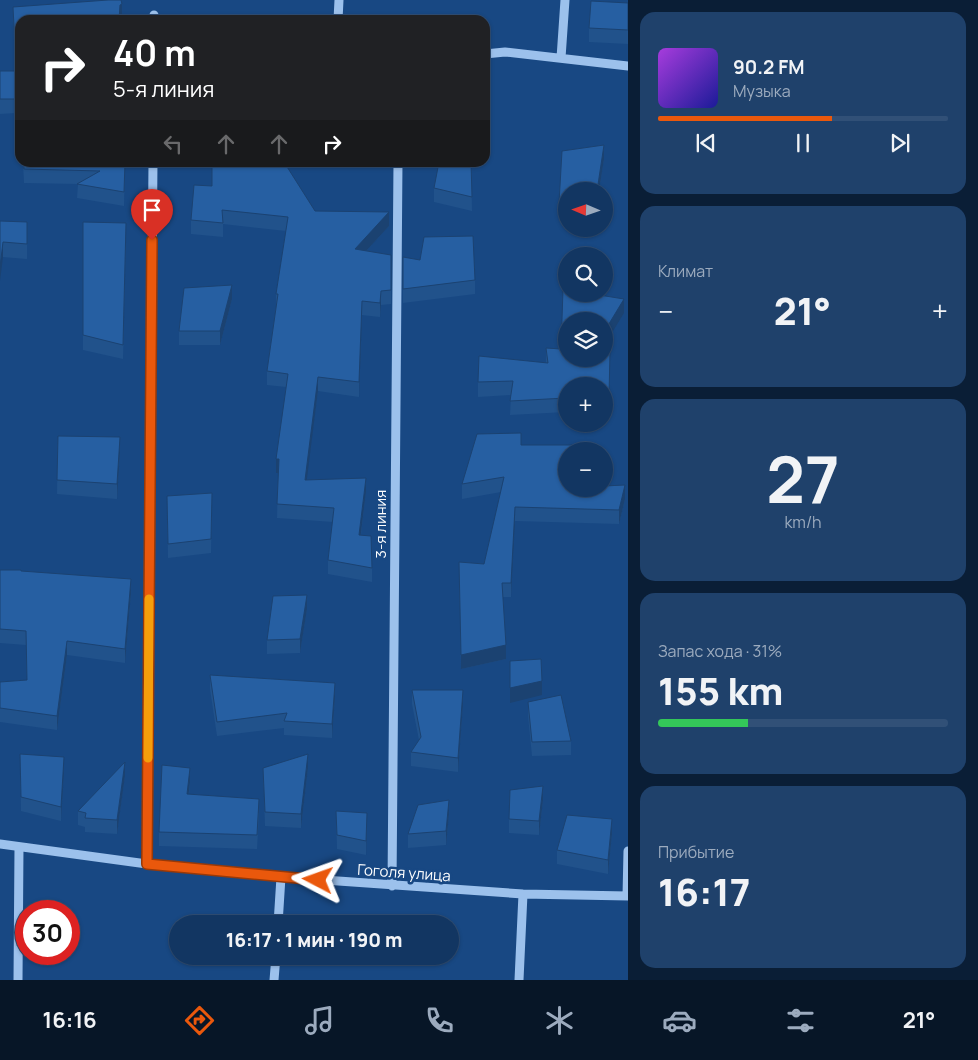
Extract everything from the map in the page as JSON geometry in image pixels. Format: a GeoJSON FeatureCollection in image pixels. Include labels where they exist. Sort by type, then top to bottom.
{"type":"FeatureCollection","features":[{"type":"Feature","properties":{"kind":"street"},"geometry":{"type":"LineString","coordinates":[[338,15],[339,0]]}},
{"type":"Feature","properties":{"kind":"street"},"geometry":{"type":"LineString","coordinates":[[560,58],[565,0]]}},
{"type":"Feature","properties":{"kind":"street"},"geometry":{"type":"LineString","coordinates":[[490,54],[505,52],[628,66]]}},
{"type":"Feature","properties":{"kind":"street"},"geometry":{"type":"LineString","coordinates":[[147,864],[153,167]]}},
{"type":"Feature","properties":{"kind":"street","name":"3-я линия"},"geometry":{"type":"LineString","coordinates":[[392,886],[398,167]]}},
{"type":"Feature","properties":{"kind":"street","name":"Гоголя улица"},"geometry":{"type":"LineString","coordinates":[[0,844],[147,864],[281,877],[523,894],[627,896]]}},
{"type":"Feature","properties":{"kind":"street"},"geometry":{"type":"LineString","coordinates":[[18,980],[19,847]]}},
{"type":"Feature","properties":{"kind":"street"},"geometry":{"type":"LineString","coordinates":[[627,896],[628,851]]}},
{"type":"Feature","properties":{"kind":"street"},"geometry":{"type":"LineString","coordinates":[[279,915],[281,877]]}},
{"type":"Feature","properties":{"kind":"street"},"geometry":{"type":"LineString","coordinates":[[519,980],[523,894]]}},
{"type":"Feature","properties":{"kind":"street"},"geometry":{"type":"LineString","coordinates":[[274,980],[275,965]]}},
{"type":"Feature","properties":{"kind":"building"},"geometry":{"type":"Polygon","coordinates":[[[108,0],[121,0],[122,4],[120,5],[119,15],[15,15],[15,46],[13,7],[108,0]]]}},
{"type":"Feature","properties":{"kind":"building"},"geometry":{"type":"Polygon","coordinates":[[[591,1],[628,3],[628,30],[589,28],[591,1]]]}},
{"type":"Feature","properties":{"kind":"building"},"geometry":{"type":"Polygon","coordinates":[[[0,71],[15,71],[15,99],[0,99],[0,71]]]}},
{"type":"Feature","properties":{"kind":"building"},"geometry":{"type":"Polygon","coordinates":[[[604,145],[598,182],[560,182],[562,151],[604,145]]]}},
{"type":"Feature","properties":{"kind":"building"},"geometry":{"type":"Polygon","coordinates":[[[24,167],[125,167],[124,192],[77,184],[100,171],[24,169],[24,167]]]}},
{"type":"Feature","properties":{"kind":"building"},"geometry":{"type":"Polygon","coordinates":[[[212,167],[287,167],[315,211],[389,212],[355,249],[391,255],[391,290],[381,291],[380,303],[362,301],[359,382],[318,377],[305,480],[366,478],[359,535],[371,536],[372,568],[328,560],[334,508],[277,504],[279,459],[276,459],[288,374],[267,371],[288,217],[222,210],[223,223],[191,220],[194,185],[212,186],[212,167]]]}},
{"type":"Feature","properties":{"kind":"building"},"geometry":{"type":"Polygon","coordinates":[[[438,167],[471,167],[472,197],[434,188],[438,167]]]}},
{"type":"Feature","properties":{"kind":"building"},"geometry":{"type":"Polygon","coordinates":[[[0,221],[27,222],[27,244],[3,242],[0,267],[0,221]]]}},
{"type":"Feature","properties":{"kind":"building"},"geometry":{"type":"Polygon","coordinates":[[[83,222],[126,223],[123,345],[83,335],[83,222]]]}},
{"type":"Feature","properties":{"kind":"building"},"geometry":{"type":"Polygon","coordinates":[[[473,236],[475,280],[403,289],[403,257],[420,260],[424,237],[473,236]]]}},
{"type":"Feature","properties":{"kind":"building"},"geometry":{"type":"Polygon","coordinates":[[[232,285],[220,331],[179,331],[184,288],[232,285]]]}},
{"type":"Feature","properties":{"kind":"building"},"geometry":{"type":"Polygon","coordinates":[[[613,297],[624,299],[613,317],[613,312],[562,312],[563,302],[613,302],[613,297]]]}},
{"type":"Feature","properties":{"kind":"building"},"geometry":{"type":"Polygon","coordinates":[[[546,348],[558,349],[558,367],[610,367],[609,377],[558,377],[558,398],[510,401],[513,381],[478,382],[479,356],[548,363],[546,348]]]}},
{"type":"Feature","properties":{"kind":"building"},"geometry":{"type":"Polygon","coordinates":[[[521,433],[521,445],[558,445],[558,497],[613,497],[613,486],[625,485],[619,510],[515,507],[511,583],[502,583],[506,645],[461,655],[459,562],[484,564],[504,477],[462,484],[477,434],[521,433]]]}},
{"type":"Feature","properties":{"kind":"building"},"geometry":{"type":"Polygon","coordinates":[[[58,436],[120,437],[117,484],[57,480],[58,436]]]}},
{"type":"Feature","properties":{"kind":"building"},"geometry":{"type":"Polygon","coordinates":[[[212,493],[211,539],[168,544],[167,496],[212,493]]]}},
{"type":"Feature","properties":{"kind":"building"},"geometry":{"type":"Polygon","coordinates":[[[0,570],[131,579],[125,649],[67,641],[57,716],[0,708],[0,682],[27,680],[26,631],[0,629],[0,570]]]}},
{"type":"Feature","properties":{"kind":"building"},"geometry":{"type":"Polygon","coordinates":[[[307,595],[300,639],[267,640],[273,596],[307,595]]]}},
{"type":"Feature","properties":{"kind":"building"},"geometry":{"type":"Polygon","coordinates":[[[541,659],[542,681],[510,688],[510,661],[541,659]]]}},
{"type":"Feature","properties":{"kind":"building"},"geometry":{"type":"Polygon","coordinates":[[[210,675],[335,683],[332,724],[284,721],[287,713],[217,722],[210,675]]]}},
{"type":"Feature","properties":{"kind":"building"},"geometry":{"type":"Polygon","coordinates":[[[412,690],[463,690],[458,758],[411,752],[421,737],[412,690]]]}},
{"type":"Feature","properties":{"kind":"building"},"geometry":{"type":"Polygon","coordinates":[[[561,695],[571,741],[532,742],[528,702],[561,695]]]}},
{"type":"Feature","properties":{"kind":"building"},"geometry":{"type":"Polygon","coordinates":[[[20,754],[64,757],[61,807],[21,797],[20,754]]]}},
{"type":"Feature","properties":{"kind":"building"},"geometry":{"type":"Polygon","coordinates":[[[308,754],[301,814],[265,812],[263,768],[308,754]]]}},
{"type":"Feature","properties":{"kind":"building"},"geometry":{"type":"Polygon","coordinates":[[[125,762],[117,820],[85,818],[86,813],[78,811],[125,762]]]}},
{"type":"Feature","properties":{"kind":"building"},"geometry":{"type":"Polygon","coordinates":[[[162,765],[190,768],[187,794],[259,799],[257,835],[159,832],[162,765]]]}},
{"type":"Feature","properties":{"kind":"building"},"geometry":{"type":"Polygon","coordinates":[[[543,786],[539,821],[509,819],[510,790],[543,786]]]}},
{"type":"Feature","properties":{"kind":"building"},"geometry":{"type":"Polygon","coordinates":[[[449,800],[446,831],[408,834],[418,805],[449,800]]]}},
{"type":"Feature","properties":{"kind":"building"},"geometry":{"type":"Polygon","coordinates":[[[336,811],[367,813],[366,841],[337,835],[336,811]]]}},
{"type":"Feature","properties":{"kind":"building"},"geometry":{"type":"Polygon","coordinates":[[[567,815],[612,819],[608,860],[557,850],[567,815]]]}},
{"type":"Feature","properties":{"kind":"slow traffic"},"geometry":{"type":"LineString","coordinates":[[148,758],[149,599]]}},
{"type":"Feature","properties":{"kind":"route"},"geometry":{"type":"LineString","coordinates":[[152,240],[147,864],[318,880]]}}]}
